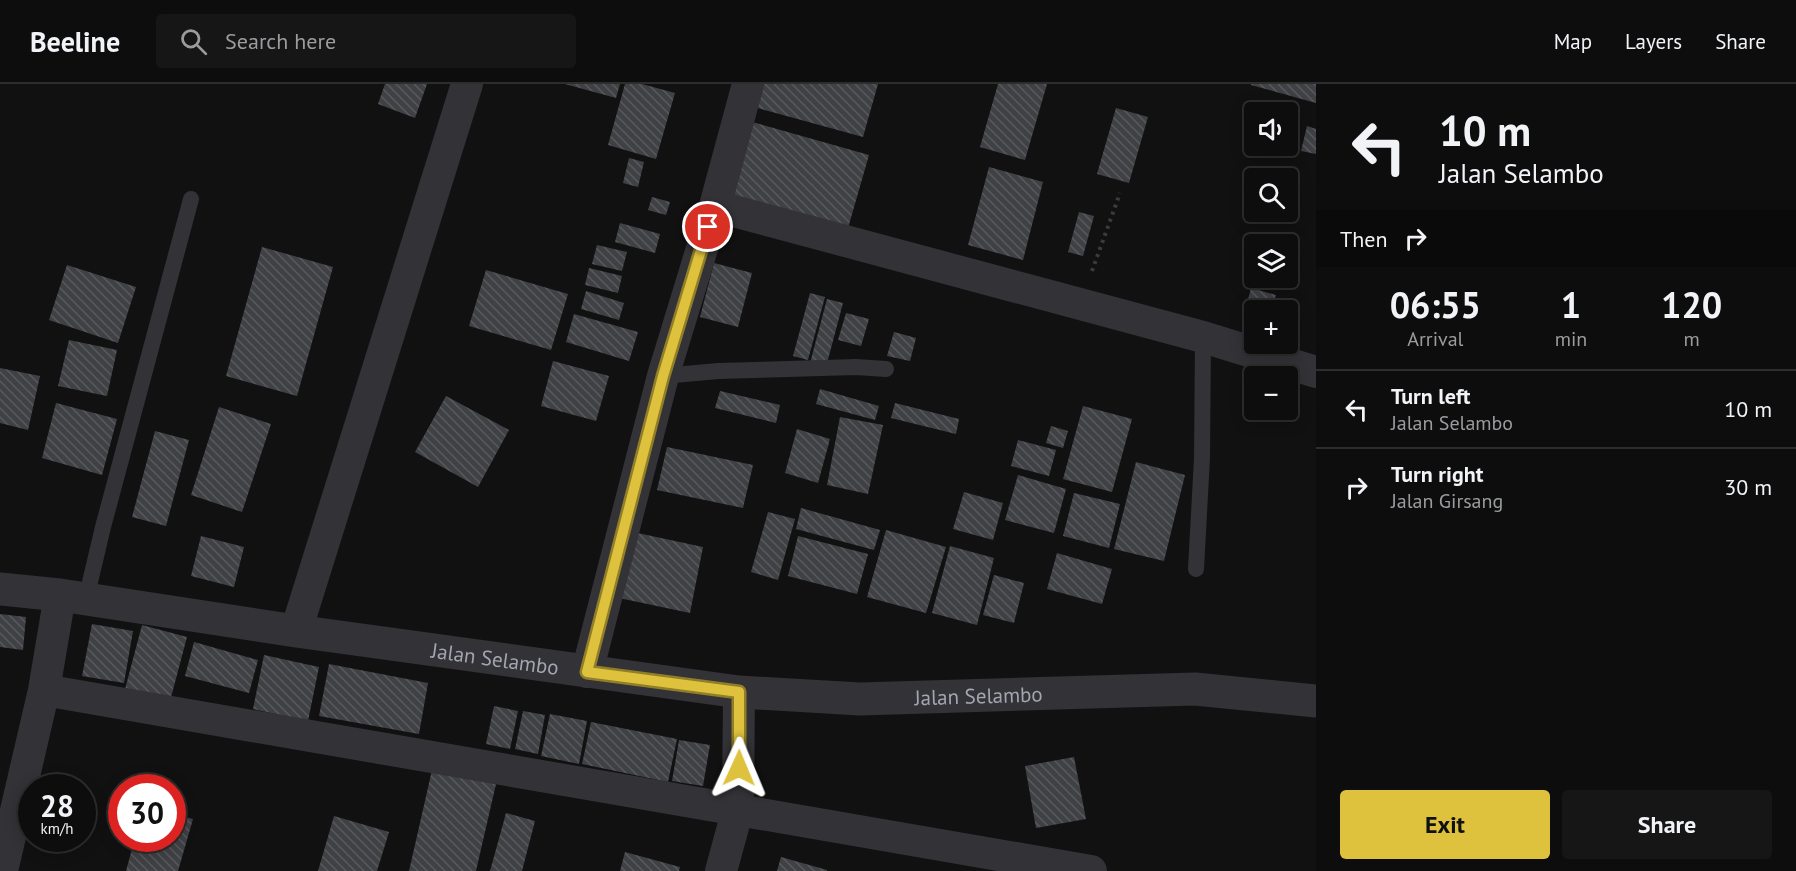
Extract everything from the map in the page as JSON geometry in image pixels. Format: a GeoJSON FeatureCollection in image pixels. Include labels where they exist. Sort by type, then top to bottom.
{"type":"FeatureCollection","features":[{"type":"Feature","properties":{"kind":"street"},"geometry":{"type":"LineString","coordinates":[[296,631],[467,84]]}},
{"type":"Feature","properties":{"kind":"street"},"geometry":{"type":"LineString","coordinates":[[587,672],[663,376],[715,206],[748,84]]}},
{"type":"Feature","properties":{"kind":"street"},"geometry":{"type":"LineString","coordinates":[[715,206],[1203,337],[1316,372]]}},
{"type":"Feature","properties":{"kind":"street","name":"Jalan Selambo"},"geometry":{"type":"LineString","coordinates":[[0,589],[73,597],[296,631],[739,692],[860,699],[1195,689],[1316,701]]}},
{"type":"Feature","properties":{"kind":"street"},"geometry":{"type":"LineString","coordinates":[[2,871],[44,690],[73,597]]}},
{"type":"Feature","properties":{"kind":"street"},"geometry":{"type":"LineString","coordinates":[[44,690],[1091,871]]}},
{"type":"Feature","properties":{"kind":"street"},"geometry":{"type":"LineString","coordinates":[[721,871],[738,809],[739,692]]}},
{"type":"Feature","properties":{"kind":"lane"},"geometry":{"type":"LineString","coordinates":[[73,597],[103,527],[191,199]]}},
{"type":"Feature","properties":{"kind":"lane"},"geometry":{"type":"LineString","coordinates":[[1196,569],[1202,458],[1203,337]]}},
{"type":"Feature","properties":{"kind":"lane"},"geometry":{"type":"LineString","coordinates":[[663,376],[718,371],[856,367],[886,369]]}},
{"type":"Feature","properties":{"kind":"path"},"geometry":{"type":"LineString","coordinates":[[1059,299],[1094,269],[1120,193]]}},
{"type":"Feature","properties":{"kind":"building"},"geometry":{"type":"Polygon","coordinates":[[[385,84],[427,84],[415,118],[378,104],[385,84]]]}},
{"type":"Feature","properties":{"kind":"building"},"geometry":{"type":"Polygon","coordinates":[[[565,84],[620,84],[616,98],[565,84]]]}},
{"type":"Feature","properties":{"kind":"building"},"geometry":{"type":"Polygon","coordinates":[[[625,84],[642,84],[675,93],[656,159],[608,145],[625,84]]]}},
{"type":"Feature","properties":{"kind":"building"},"geometry":{"type":"Polygon","coordinates":[[[753,84],[878,84],[863,137],[747,105],[753,84]]]}},
{"type":"Feature","properties":{"kind":"building"},"geometry":{"type":"Polygon","coordinates":[[[998,84],[1047,84],[1025,160],[980,147],[998,84]]]}},
{"type":"Feature","properties":{"kind":"building"},"geometry":{"type":"Polygon","coordinates":[[[1316,84],[1316,103],[1251,85],[1316,84]]]}},
{"type":"Feature","properties":{"kind":"building"},"geometry":{"type":"Polygon","coordinates":[[[1116,108],[1148,117],[1129,183],[1097,174],[1116,108]]]}},
{"type":"Feature","properties":{"kind":"building"},"geometry":{"type":"Polygon","coordinates":[[[745,120],[869,155],[846,235],[722,200],[745,120]]]}},
{"type":"Feature","properties":{"kind":"building"},"geometry":{"type":"Polygon","coordinates":[[[1307,126],[1316,129],[1316,154],[1301,151],[1307,126]]]}},
{"type":"Feature","properties":{"kind":"building"},"geometry":{"type":"Polygon","coordinates":[[[629,158],[644,162],[638,187],[623,183],[629,158]]]}},
{"type":"Feature","properties":{"kind":"building"},"geometry":{"type":"Polygon","coordinates":[[[989,167],[1043,182],[1023,260],[968,245],[989,167]]]}},
{"type":"Feature","properties":{"kind":"building"},"geometry":{"type":"Polygon","coordinates":[[[652,197],[670,202],[666,215],[648,210],[652,197]]]}},
{"type":"Feature","properties":{"kind":"building"},"geometry":{"type":"Polygon","coordinates":[[[1079,212],[1094,216],[1083,256],[1068,252],[1079,212]]]}},
{"type":"Feature","properties":{"kind":"building"},"geometry":{"type":"Polygon","coordinates":[[[620,223],[660,234],[655,253],[615,242],[620,223]]]}},
{"type":"Feature","properties":{"kind":"building"},"geometry":{"type":"Polygon","coordinates":[[[597,245],[627,252],[622,271],[592,264],[597,245]]]}},
{"type":"Feature","properties":{"kind":"building"},"geometry":{"type":"Polygon","coordinates":[[[262,247],[333,267],[297,396],[226,376],[262,247]]]}},
{"type":"Feature","properties":{"kind":"building"},"geometry":{"type":"Polygon","coordinates":[[[714,263],[752,273],[738,327],[700,317],[714,263]]]}},
{"type":"Feature","properties":{"kind":"building"},"geometry":{"type":"Polygon","coordinates":[[[67,265],[136,287],[118,343],[49,320],[67,265]]]}},
{"type":"Feature","properties":{"kind":"building"},"geometry":{"type":"Polygon","coordinates":[[[589,268],[622,276],[618,293],[585,285],[589,268]]]}},
{"type":"Feature","properties":{"kind":"building"},"geometry":{"type":"Polygon","coordinates":[[[486,270],[568,294],[551,350],[469,326],[486,270]]]}},
{"type":"Feature","properties":{"kind":"building"},"geometry":{"type":"Polygon","coordinates":[[[1251,288],[1276,295],[1274,300],[1248,300],[1251,288]]]}},
{"type":"Feature","properties":{"kind":"building"},"geometry":{"type":"Polygon","coordinates":[[[586,291],[624,303],[619,320],[581,309],[586,291]]]}},
{"type":"Feature","properties":{"kind":"building"},"geometry":{"type":"Polygon","coordinates":[[[810,293],[825,297],[808,360],[793,356],[810,293]]]}},
{"type":"Feature","properties":{"kind":"building"},"geometry":{"type":"Polygon","coordinates":[[[827,299],[843,303],[826,367],[810,363],[827,299]]]}},
{"type":"Feature","properties":{"kind":"building"},"geometry":{"type":"Polygon","coordinates":[[[846,313],[869,319],[861,346],[838,340],[846,313]]]}},
{"type":"Feature","properties":{"kind":"building"},"geometry":{"type":"Polygon","coordinates":[[[574,314],[638,332],[629,361],[566,342],[574,314]]]}},
{"type":"Feature","properties":{"kind":"building"},"geometry":{"type":"Polygon","coordinates":[[[894,332],[916,338],[910,361],[887,356],[894,332]]]}},
{"type":"Feature","properties":{"kind":"building"},"geometry":{"type":"Polygon","coordinates":[[[69,340],[117,350],[107,396],[58,386],[69,340]]]}},
{"type":"Feature","properties":{"kind":"building"},"geometry":{"type":"Polygon","coordinates":[[[553,361],[609,376],[596,421],[541,406],[553,361]]]}},
{"type":"Feature","properties":{"kind":"building"},"geometry":{"type":"Polygon","coordinates":[[[0,368],[40,376],[28,430],[0,423],[0,368]]]}},
{"type":"Feature","properties":{"kind":"building"},"geometry":{"type":"Polygon","coordinates":[[[820,389],[879,406],[875,420],[816,404],[820,389]]]}},
{"type":"Feature","properties":{"kind":"building"},"geometry":{"type":"Polygon","coordinates":[[[720,391],[780,405],[776,423],[715,408],[720,391]]]}},
{"type":"Feature","properties":{"kind":"building"},"geometry":{"type":"Polygon","coordinates":[[[446,396],[509,430],[478,487],[415,452],[446,396]]]}},
{"type":"Feature","properties":{"kind":"building"},"geometry":{"type":"Polygon","coordinates":[[[56,403],[117,419],[102,475],[42,458],[56,403]]]}},
{"type":"Feature","properties":{"kind":"building"},"geometry":{"type":"Polygon","coordinates":[[[895,403],[959,419],[956,434],[891,418],[895,403]]]}},
{"type":"Feature","properties":{"kind":"building"},"geometry":{"type":"Polygon","coordinates":[[[1083,406],[1132,419],[1112,492],[1063,479],[1083,406]]]}},
{"type":"Feature","properties":{"kind":"building"},"geometry":{"type":"Polygon","coordinates":[[[219,407],[271,424],[242,512],[191,495],[219,407]]]}},
{"type":"Feature","properties":{"kind":"building"},"geometry":{"type":"Polygon","coordinates":[[[840,417],[883,425],[868,494],[827,485],[840,417]]]}},
{"type":"Feature","properties":{"kind":"building"},"geometry":{"type":"Polygon","coordinates":[[[1051,426],[1068,431],[1063,448],[1046,443],[1051,426]]]}},
{"type":"Feature","properties":{"kind":"building"},"geometry":{"type":"Polygon","coordinates":[[[797,429],[830,439],[818,483],[785,473],[797,429]]]}},
{"type":"Feature","properties":{"kind":"building"},"geometry":{"type":"Polygon","coordinates":[[[155,431],[189,440],[166,526],[132,517],[155,431]]]}},
{"type":"Feature","properties":{"kind":"building"},"geometry":{"type":"Polygon","coordinates":[[[1018,440],[1056,450],[1049,476],[1011,466],[1018,440]]]}},
{"type":"Feature","properties":{"kind":"building"},"geometry":{"type":"Polygon","coordinates":[[[667,447],[753,465],[743,508],[657,490],[667,447]]]}},
{"type":"Feature","properties":{"kind":"building"},"geometry":{"type":"Polygon","coordinates":[[[1136,462],[1185,475],[1164,561],[1114,549],[1136,462]]]}},
{"type":"Feature","properties":{"kind":"building"},"geometry":{"type":"Polygon","coordinates":[[[1018,475],[1066,489],[1054,533],[1005,520],[1018,475]]]}},
{"type":"Feature","properties":{"kind":"building"},"geometry":{"type":"Polygon","coordinates":[[[964,492],[1003,503],[993,540],[953,529],[964,492]]]}},
{"type":"Feature","properties":{"kind":"building"},"geometry":{"type":"Polygon","coordinates":[[[1074,493],[1120,504],[1109,548],[1063,536],[1074,493]]]}},
{"type":"Feature","properties":{"kind":"building"},"geometry":{"type":"Polygon","coordinates":[[[801,508],[880,530],[874,550],[796,529],[801,508]]]}},
{"type":"Feature","properties":{"kind":"building"},"geometry":{"type":"Polygon","coordinates":[[[768,512],[795,519],[778,580],[751,572],[768,512]]]}},
{"type":"Feature","properties":{"kind":"building"},"geometry":{"type":"Polygon","coordinates":[[[886,530],[946,547],[926,613],[867,597],[886,530]]]}},
{"type":"Feature","properties":{"kind":"building"},"geometry":{"type":"Polygon","coordinates":[[[633,532],[703,547],[690,613],[619,598],[633,532]]]}},
{"type":"Feature","properties":{"kind":"building"},"geometry":{"type":"Polygon","coordinates":[[[201,536],[244,547],[234,587],[191,576],[201,536]]]}},
{"type":"Feature","properties":{"kind":"building"},"geometry":{"type":"Polygon","coordinates":[[[798,536],[868,554],[857,594],[788,576],[798,536]]]}},
{"type":"Feature","properties":{"kind":"building"},"geometry":{"type":"Polygon","coordinates":[[[950,546],[994,558],[977,625],[932,613],[950,546]]]}},
{"type":"Feature","properties":{"kind":"building"},"geometry":{"type":"Polygon","coordinates":[[[1057,553],[1112,569],[1102,604],[1047,589],[1057,553]]]}},
{"type":"Feature","properties":{"kind":"building"},"geometry":{"type":"Polygon","coordinates":[[[994,575],[1024,583],[1014,623],[983,615],[994,575]]]}},
{"type":"Feature","properties":{"kind":"building"},"geometry":{"type":"Polygon","coordinates":[[[0,614],[26,617],[23,650],[0,647],[0,614]]]}},
{"type":"Feature","properties":{"kind":"building"},"geometry":{"type":"Polygon","coordinates":[[[92,624],[133,631],[124,683],[82,676],[92,624]]]}},
{"type":"Feature","properties":{"kind":"building"},"geometry":{"type":"Polygon","coordinates":[[[142,625],[187,637],[169,705],[124,693],[142,625]]]}},
{"type":"Feature","properties":{"kind":"building"},"geometry":{"type":"Polygon","coordinates":[[[194,642],[258,660],[249,693],[185,676],[194,642]]]}},
{"type":"Feature","properties":{"kind":"building"},"geometry":{"type":"Polygon","coordinates":[[[264,655],[319,667],[308,721],[253,709],[264,655]]]}},
{"type":"Feature","properties":{"kind":"building"},"geometry":{"type":"Polygon","coordinates":[[[329,664],[428,683],[419,734],[319,716],[329,664]]]}},
{"type":"Feature","properties":{"kind":"building"},"geometry":{"type":"Polygon","coordinates":[[[494,706],[518,711],[510,749],[486,744],[494,706]]]}},
{"type":"Feature","properties":{"kind":"building"},"geometry":{"type":"Polygon","coordinates":[[[523,711],[545,715],[538,754],[515,749],[523,711]]]}},
{"type":"Feature","properties":{"kind":"building"},"geometry":{"type":"Polygon","coordinates":[[[550,714],[587,721],[579,764],[541,756],[550,714]]]}},
{"type":"Feature","properties":{"kind":"building"},"geometry":{"type":"Polygon","coordinates":[[[591,722],[677,739],[668,782],[582,764],[591,722]]]}},
{"type":"Feature","properties":{"kind":"building"},"geometry":{"type":"Polygon","coordinates":[[[679,740],[710,745],[703,786],[672,781],[679,740]]]}},
{"type":"Feature","properties":{"kind":"building"},"geometry":{"type":"Polygon","coordinates":[[[1074,757],[1086,819],[1036,828],[1025,766],[1074,757]]]}},
{"type":"Feature","properties":{"kind":"building"},"geometry":{"type":"Polygon","coordinates":[[[432,770],[496,784],[476,871],[409,871],[432,770]]]}},
{"type":"Feature","properties":{"kind":"building"},"geometry":{"type":"Polygon","coordinates":[[[506,813],[535,821],[522,871],[490,871],[506,813]]]}},
{"type":"Feature","properties":{"kind":"building"},"geometry":{"type":"Polygon","coordinates":[[[334,816],[389,832],[377,871],[318,871],[334,816]]]}},
{"type":"Feature","properties":{"kind":"building"},"geometry":{"type":"Polygon","coordinates":[[[186,817],[193,819],[186,843],[186,817]]]}},
{"type":"Feature","properties":{"kind":"building"},"geometry":{"type":"Polygon","coordinates":[[[131,852],[183,852],[178,871],[126,871],[131,852]]]}},
{"type":"Feature","properties":{"kind":"building"},"geometry":{"type":"Polygon","coordinates":[[[625,852],[680,867],[679,871],[620,871],[625,852]]]}},
{"type":"Feature","properties":{"kind":"building"},"geometry":{"type":"Polygon","coordinates":[[[781,857],[827,870],[827,871],[777,871],[781,857]]]}},
{"type":"Feature","properties":{"kind":"route"},"geometry":{"type":"LineString","coordinates":[[708,227],[663,376],[587,672],[739,692],[739,768]]}}]}
